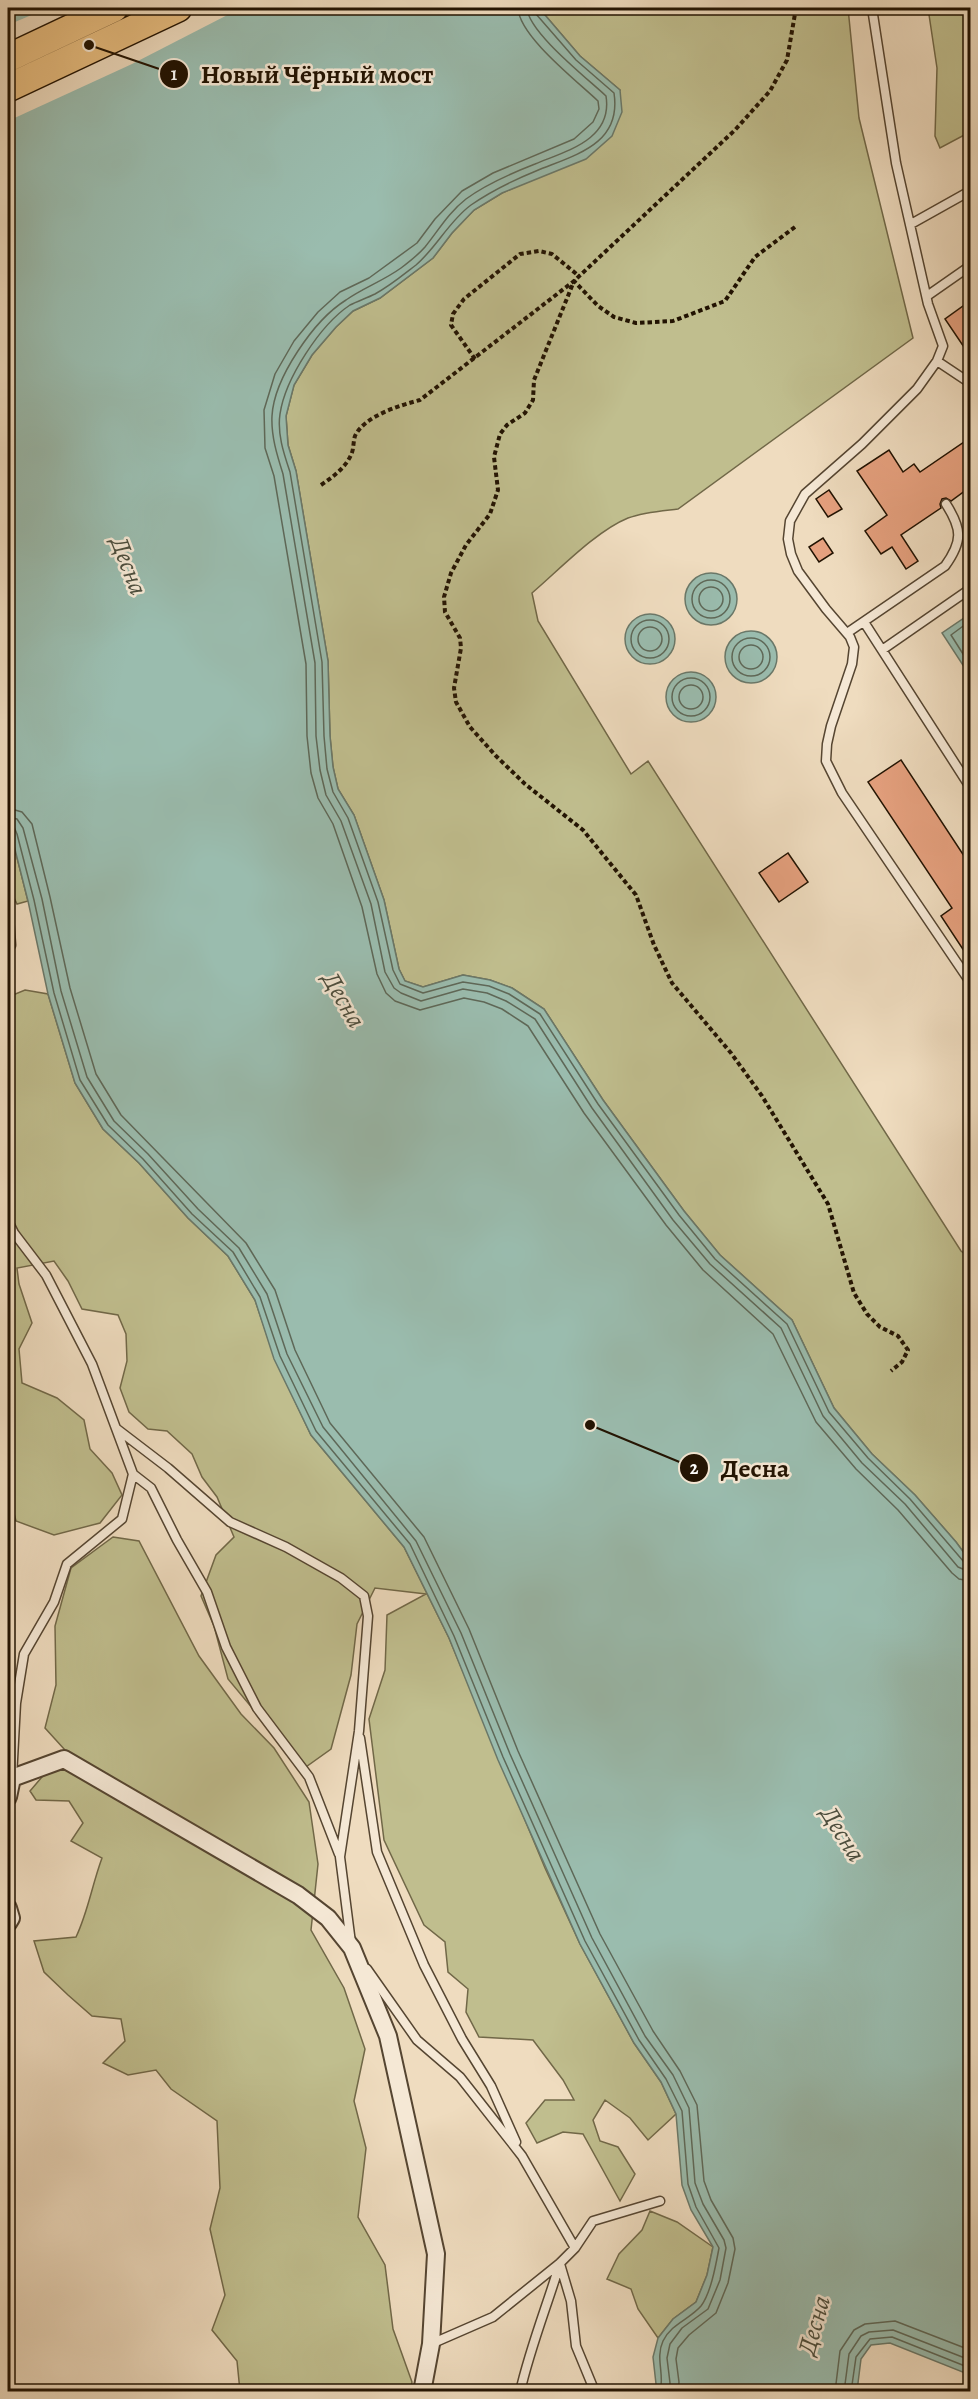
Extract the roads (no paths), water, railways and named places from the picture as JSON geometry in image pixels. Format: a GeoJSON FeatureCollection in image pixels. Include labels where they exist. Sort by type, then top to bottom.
{"type":"FeatureCollection","features":[{"type":"Feature","properties":{"kind":"main road"},"geometry":{"type":"LineString","coordinates":[[8,58],[114,8]]}},
{"type":"Feature","properties":{"kind":"main road"},"geometry":{"type":"LineString","coordinates":[[8,88],[178,8]]}},
{"type":"Feature","properties":{"kind":"street"},"geometry":{"type":"LineString","coordinates":[[8,1798],[10,1778],[64,1759],[298,1895],[328,1918],[352,1948],[388,2036],[436,2254],[431,2344],[422,2391]]}},
{"type":"Feature","properties":{"kind":"street"},"geometry":{"type":"LineString","coordinates":[[8,1908],[11,1918],[8,1923]]}},
{"type":"Feature","properties":{"kind":"lane"},"geometry":{"type":"LineString","coordinates":[[872,8],[897,163],[932,318],[943,346],[938,361],[917,389],[862,444],[805,494],[790,521],[788,539],[790,554],[798,571],[847,633],[854,647],[852,663],[831,726],[826,761],[830,772],[970,982]]}},
{"type":"Feature","properties":{"kind":"lane"},"geometry":{"type":"LineString","coordinates":[[911,224],[970,192]]}},
{"type":"Feature","properties":{"kind":"lane"},"geometry":{"type":"LineString","coordinates":[[927,296],[970,266]]}},
{"type":"Feature","properties":{"kind":"lane"},"geometry":{"type":"LineString","coordinates":[[938,361],[970,383]]}},
{"type":"Feature","properties":{"kind":"lane"},"geometry":{"type":"LineString","coordinates":[[847,633],[945,566],[955,552],[959,537],[958,523],[946,504]]}},
{"type":"Feature","properties":{"kind":"lane"},"geometry":{"type":"LineString","coordinates":[[882,650],[970,589]]}},
{"type":"Feature","properties":{"kind":"lane"},"geometry":{"type":"LineString","coordinates":[[864,622],[970,787]]}},
{"type":"Feature","properties":{"kind":"lane"},"geometry":{"type":"LineString","coordinates":[[8,904],[11,945],[8,946]]}},
{"type":"Feature","properties":{"kind":"lane"},"geometry":{"type":"LineString","coordinates":[[8,1221],[14,1233],[46,1275],[92,1364],[133,1474],[122,1519],[66,1564],[54,1602],[24,1654],[16,1703],[10,1778]]}},
{"type":"Feature","properties":{"kind":"lane"},"geometry":{"type":"LineString","coordinates":[[117,1429],[168,1468],[230,1522],[286,1547],[341,1578],[364,1596],[368,1616],[359,1731],[340,1857]]}},
{"type":"Feature","properties":{"kind":"lane"},"geometry":{"type":"LineString","coordinates":[[133,1474],[152,1488],[177,1540],[207,1592],[226,1647],[256,1708],[309,1777],[340,1857],[352,1948],[417,2040],[460,2078],[522,2156]]}},
{"type":"Feature","properties":{"kind":"lane"},"geometry":{"type":"LineString","coordinates":[[359,1731],[377,1852],[424,1965],[462,2039],[491,2086],[522,2156],[575,2248]]}},
{"type":"Feature","properties":{"kind":"lane"},"geometry":{"type":"LineString","coordinates":[[431,2344],[493,2317],[560,2263],[575,2248],[593,2221],[660,2201]]}},
{"type":"Feature","properties":{"kind":"lane"},"geometry":{"type":"LineString","coordinates":[[520,2391],[529,2356],[540,2329],[560,2263]]}},
{"type":"Feature","properties":{"kind":"lane"},"geometry":{"type":"LineString","coordinates":[[560,2263],[571,2301],[576,2346],[595,2391]]}},
{"type":"Feature","properties":{"kind":"water"},"geometry":{"type":"Polygon","coordinates":[[[8,8],[539,8],[580,56],[620,90],[622,112],[612,136],[586,159],[502,193],[474,210],[433,258],[380,298],[353,311],[336,327],[312,355],[294,385],[286,416],[288,445],[296,471],[328,661],[333,767],[338,789],[354,815],[384,900],[399,969],[405,981],[423,987],[463,975],[490,980],[512,988],[544,1009],[603,1100],[684,1211],[720,1255],[792,1320],[834,1408],[872,1454],[915,1495],[970,1561],[970,2375],[890,2343],[871,2345],[861,2359],[857,2391],[654,2391],[656,2384],[653,2357],[658,2338],[673,2319],[696,2302],[707,2275],[713,2247],[691,2210],[682,2185],[676,2114],[661,2082],[634,2043],[580,1944],[498,1760],[449,1638],[404,1547],[311,1435],[274,1359],[255,1300],[228,1256],[188,1218],[139,1163],[103,1129],[75,1083],[48,994],[8,822],[8,8]]]}},
{"type":"Feature","properties":{"kind":"water"},"geometry":{"type":"Polygon","coordinates":[[[711,573],[721,575],[729,581],[735,589],[737,599],[735,609],[729,617],[721,623],[711,625],[701,623],[693,617],[687,609],[685,599],[687,589],[693,581],[701,575],[711,573]]]}},
{"type":"Feature","properties":{"kind":"water"},"geometry":{"type":"Polygon","coordinates":[[[655,614],[668,621],[674,629],[674,649],[668,657],[660,663],[645,664],[632,657],[626,649],[625,634],[632,621],[640,615],[655,614]]]}},
{"type":"Feature","properties":{"kind":"water"},"geometry":{"type":"Polygon","coordinates":[[[970,614],[970,676],[942,633],[970,614]]]}},
{"type":"Feature","properties":{"kind":"water"},"geometry":{"type":"Polygon","coordinates":[[[751,631],[761,633],[769,639],[775,647],[777,657],[775,667],[769,675],[761,681],[751,683],[741,681],[733,675],[727,667],[725,657],[727,647],[733,639],[741,633],[751,631]]]}},
{"type":"Feature","properties":{"kind":"water"},"geometry":{"type":"Polygon","coordinates":[[[696,672],[709,679],[715,687],[715,707],[709,715],[701,721],[686,722],[673,715],[667,707],[666,692],[673,679],[681,673],[696,672]]]}},
{"type":"Feature","properties":{"kind":"place","name":"Новый Чёрный мост"},"geometry":{"type":"Point","coordinates":[89,45]}},
{"type":"Feature","properties":{"kind":"place","name":"Десна"},"geometry":{"type":"Point","coordinates":[590,1425]}}]}
